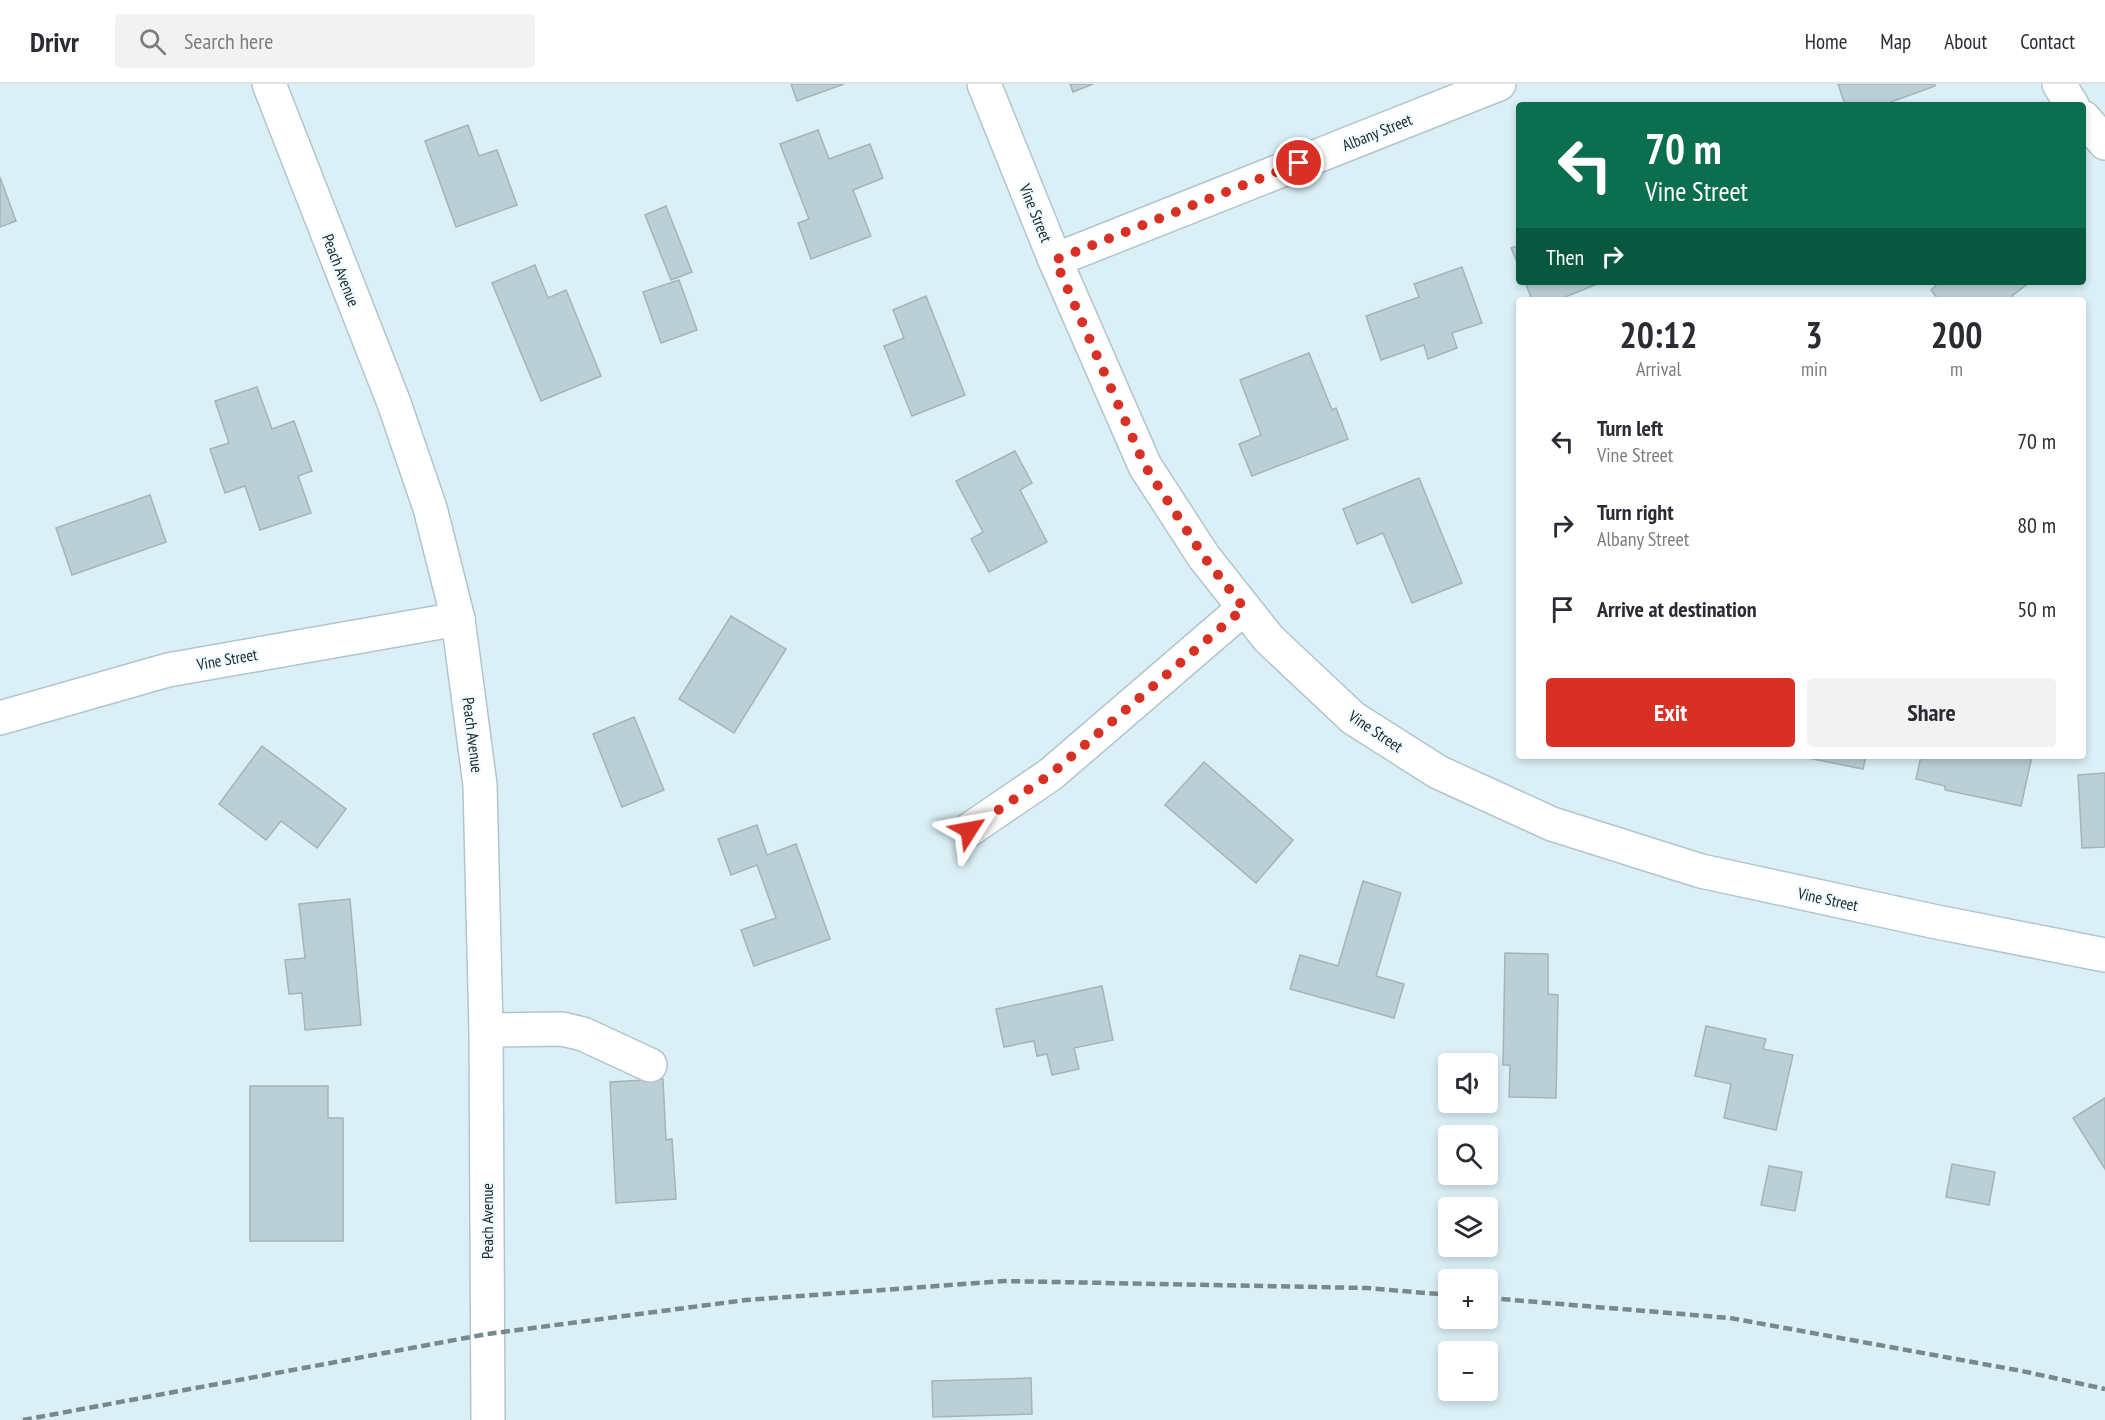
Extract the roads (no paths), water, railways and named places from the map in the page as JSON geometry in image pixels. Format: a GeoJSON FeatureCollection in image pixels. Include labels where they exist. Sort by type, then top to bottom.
{"type":"FeatureCollection","features":[{"type":"Feature","properties":{"kind":"street","name":"Peach Avenue"},"geometry":{"type":"LineString","coordinates":[[269,84],[394,404],[430,508],[458,619],[480,785],[486,1030],[488,1420]]}},
{"type":"Feature","properties":{"kind":"street","name":"Vine Street"},"geometry":{"type":"LineString","coordinates":[[984,84],[1055,260],[1145,466],[1204,557],[1269,639],[1353,718],[1438,772],[1552,824],[1701,871],[1932,921],[2105,955]]}},
{"type":"Feature","properties":{"kind":"street","name":"Albany Street"},"geometry":{"type":"LineString","coordinates":[[1055,260],[1499,84]]}},
{"type":"Feature","properties":{"kind":"street"},"geometry":{"type":"LineString","coordinates":[[2059,84],[2070,102]]}},
{"type":"Feature","properties":{"kind":"street"},"geometry":{"type":"LineString","coordinates":[[2086,120],[2105,143]]}},
{"type":"Feature","properties":{"kind":"street"},"geometry":{"type":"LineString","coordinates":[[969,830],[1051,774],[1244,608]]}},
{"type":"Feature","properties":{"kind":"street","name":"Vine Street"},"geometry":{"type":"LineString","coordinates":[[0,718],[168,670],[458,619]]}},
{"type":"Feature","properties":{"kind":"street"},"geometry":{"type":"LineString","coordinates":[[486,1030],[562,1029],[583,1034],[650,1065]]}},
{"type":"Feature","properties":{"kind":"railway"},"geometry":{"type":"LineString","coordinates":[[23,1420],[487,1334],[746,1300],[1004,1281],[1367,1288],[1438,1294]]}},
{"type":"Feature","properties":{"kind":"railway"},"geometry":{"type":"LineString","coordinates":[[1498,1299],[1730,1318],[2022,1371],[2105,1389]]}}]}
